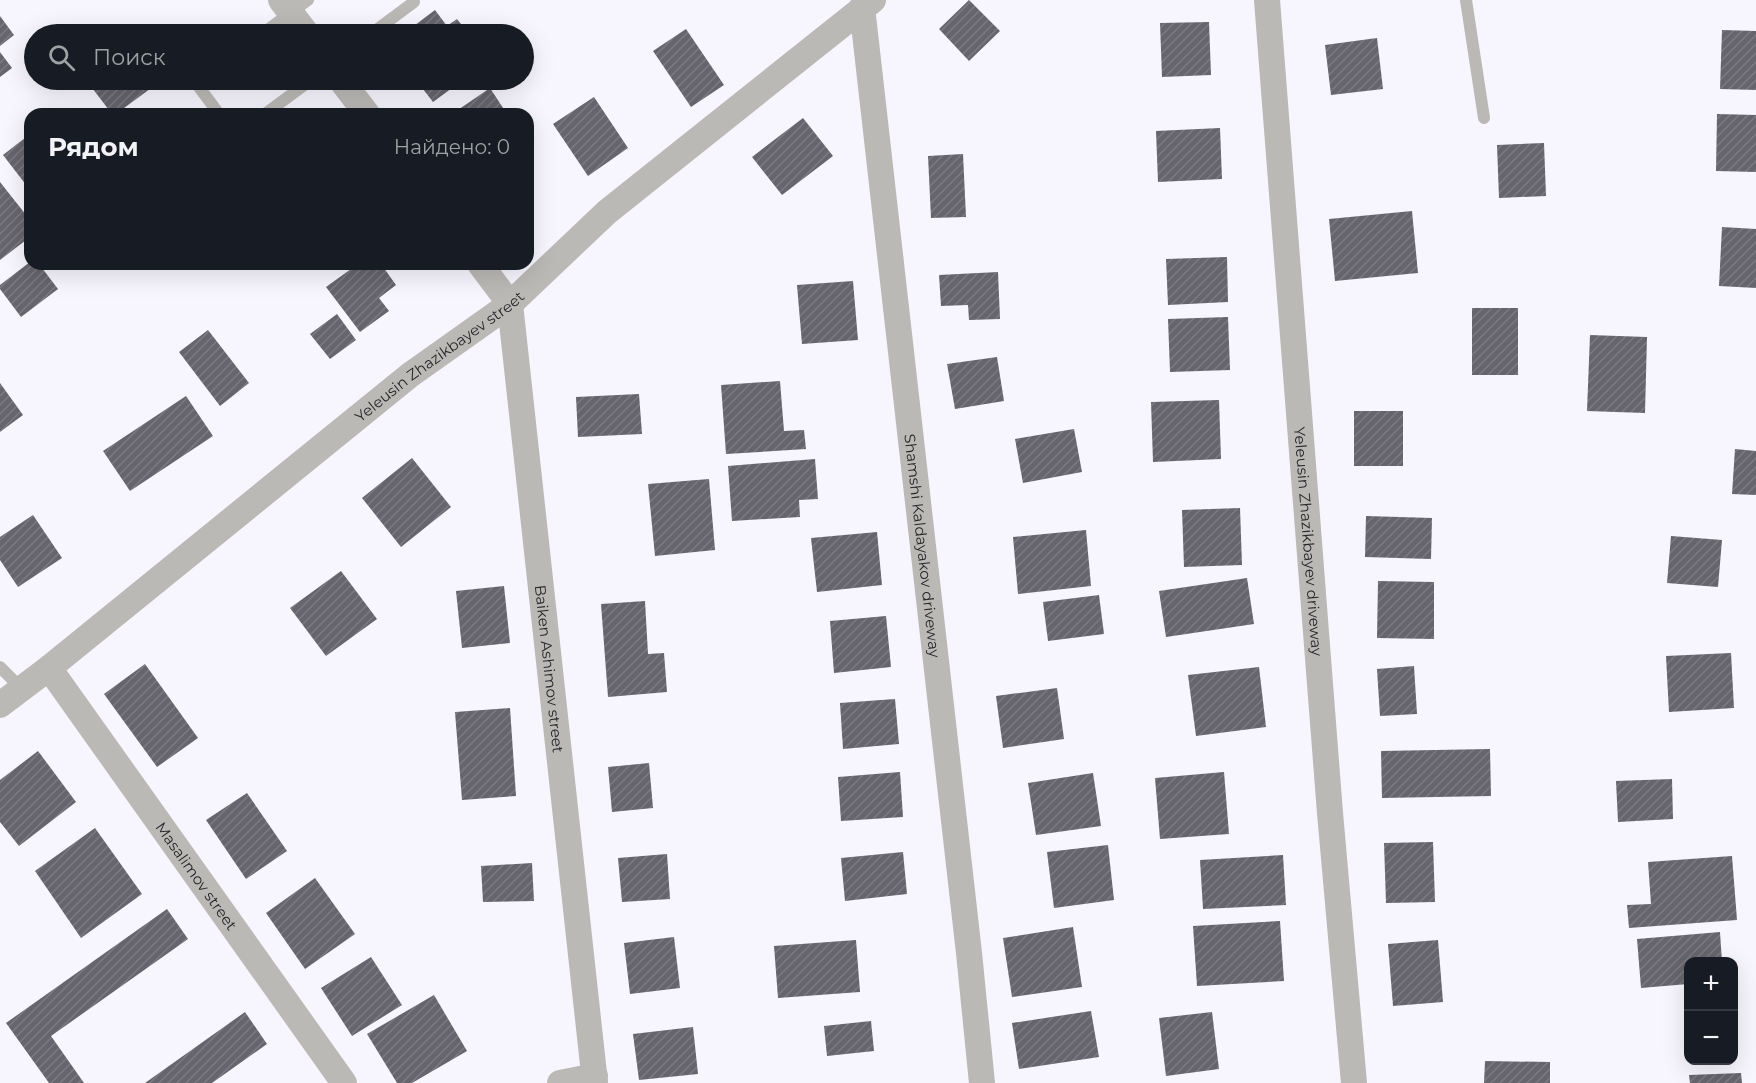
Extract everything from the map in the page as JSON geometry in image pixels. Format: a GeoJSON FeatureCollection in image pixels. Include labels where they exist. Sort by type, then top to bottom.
{"type":"FeatureCollection","features":[{"type":"Feature","properties":{"kind":"street","name":"Yeleusin Zhazikbayev driveway"},"geometry":{"type":"LineString","coordinates":[[1267,0],[1353,1083]]}},
{"type":"Feature","properties":{"kind":"street"},"geometry":{"type":"LineString","coordinates":[[293,4],[302,24]]}},
{"type":"Feature","properties":{"kind":"street","name":"Yeleusin Zhazikbayev street"},"geometry":{"type":"LineString","coordinates":[[0,705],[50,668],[410,375],[510,304],[607,212],[867,4]]}},
{"type":"Feature","properties":{"kind":"street","name":"Shamshi Kaldayakov driveway"},"geometry":{"type":"LineString","coordinates":[[867,4],[982,1083]]}},
{"type":"Feature","properties":{"kind":"street"},"geometry":{"type":"LineString","coordinates":[[349,90],[362,108]]}},
{"type":"Feature","properties":{"kind":"street"},"geometry":{"type":"LineString","coordinates":[[484,270],[510,304]]}},
{"type":"Feature","properties":{"kind":"street","name":"Baiken Ashimov street"},"geometry":{"type":"LineString","coordinates":[[510,304],[595,1079]]}},
{"type":"Feature","properties":{"kind":"street","name":"Masalimov street"},"geometry":{"type":"LineString","coordinates":[[50,668],[344,1083]]}},
{"type":"Feature","properties":{"kind":"street"},"geometry":{"type":"LineString","coordinates":[[560,1083],[595,1079]]}},
{"type":"Feature","properties":{"kind":"lane"},"geometry":{"type":"LineString","coordinates":[[384,24],[414,2],[412,0]]}},
{"type":"Feature","properties":{"kind":"lane"},"geometry":{"type":"LineString","coordinates":[[1466,0],[1484,118]]}},
{"type":"Feature","properties":{"kind":"lane"},"geometry":{"type":"LineString","coordinates":[[272,24],[293,4]]}},
{"type":"Feature","properties":{"kind":"lane"},"geometry":{"type":"LineString","coordinates":[[201,90],[215,108]]}},
{"type":"Feature","properties":{"kind":"lane"},"geometry":{"type":"LineString","coordinates":[[273,108],[297,90]]}},
{"type":"Feature","properties":{"kind":"lane"},"geometry":{"type":"LineString","coordinates":[[0,667],[22,689]]}},
{"type":"Feature","properties":{"kind":"building"},"geometry":{"type":"Polygon","coordinates":[[[969,0],[1000,31],[969,61],[939,29],[969,0]]]}},
{"type":"Feature","properties":{"kind":"building"},"geometry":{"type":"Polygon","coordinates":[[[435,10],[446,24],[416,24],[435,10]]]}},
{"type":"Feature","properties":{"kind":"building"},"geometry":{"type":"Polygon","coordinates":[[[0,16],[14,35],[0,46],[0,16]]]}},
{"type":"Feature","properties":{"kind":"building"},"geometry":{"type":"Polygon","coordinates":[[[457,19],[461,24],[450,24],[457,19]]]}},
{"type":"Feature","properties":{"kind":"building"},"geometry":{"type":"Polygon","coordinates":[[[1209,22],[1211,75],[1162,77],[1160,23],[1209,22]]]}},
{"type":"Feature","properties":{"kind":"building"},"geometry":{"type":"Polygon","coordinates":[[[686,29],[724,85],[691,107],[653,51],[686,29]]]}},
{"type":"Feature","properties":{"kind":"building"},"geometry":{"type":"Polygon","coordinates":[[[1722,30],[1756,31],[1756,90],[1720,89],[1722,30]]]}},
{"type":"Feature","properties":{"kind":"building"},"geometry":{"type":"Polygon","coordinates":[[[1377,38],[1383,89],[1331,95],[1325,45],[1377,38]]]}},
{"type":"Feature","properties":{"kind":"building"},"geometry":{"type":"Polygon","coordinates":[[[0,52],[12,68],[0,77],[0,52]]]}},
{"type":"Feature","properties":{"kind":"building"},"geometry":{"type":"Polygon","coordinates":[[[94,90],[148,90],[124,108],[107,108],[94,90]]]}},
{"type":"Feature","properties":{"kind":"building"},"geometry":{"type":"Polygon","coordinates":[[[424,90],[449,90],[433,102],[424,90]]]}},
{"type":"Feature","properties":{"kind":"building"},"geometry":{"type":"Polygon","coordinates":[[[487,90],[491,90],[503,108],[461,108],[487,90]]]}},
{"type":"Feature","properties":{"kind":"building"},"geometry":{"type":"Polygon","coordinates":[[[594,97],[628,148],[588,176],[553,124],[594,97]]]}},
{"type":"Feature","properties":{"kind":"building"},"geometry":{"type":"Polygon","coordinates":[[[1717,114],[1756,115],[1756,172],[1716,171],[1717,114]]]}},
{"type":"Feature","properties":{"kind":"building"},"geometry":{"type":"Polygon","coordinates":[[[803,118],[833,156],[782,195],[752,157],[803,118]]]}},
{"type":"Feature","properties":{"kind":"building"},"geometry":{"type":"Polygon","coordinates":[[[1220,128],[1222,179],[1158,182],[1156,131],[1220,128]]]}},
{"type":"Feature","properties":{"kind":"building"},"geometry":{"type":"Polygon","coordinates":[[[24,139],[24,182],[3,155],[24,139]]]}},
{"type":"Feature","properties":{"kind":"building"},"geometry":{"type":"Polygon","coordinates":[[[1544,143],[1546,196],[1499,198],[1497,145],[1544,143]]]}},
{"type":"Feature","properties":{"kind":"building"},"geometry":{"type":"Polygon","coordinates":[[[963,154],[966,217],[931,218],[928,156],[963,154]]]}},
{"type":"Feature","properties":{"kind":"building"},"geometry":{"type":"Polygon","coordinates":[[[0,182],[24,212],[24,242],[0,260],[0,182]]]}},
{"type":"Feature","properties":{"kind":"building"},"geometry":{"type":"Polygon","coordinates":[[[1412,211],[1418,273],[1335,281],[1329,219],[1412,211]]]}},
{"type":"Feature","properties":{"kind":"building"},"geometry":{"type":"Polygon","coordinates":[[[1722,227],[1756,229],[1756,288],[1719,286],[1722,227]]]}},
{"type":"Feature","properties":{"kind":"building"},"geometry":{"type":"Polygon","coordinates":[[[1227,257],[1228,302],[1168,305],[1166,259],[1227,257]]]}},
{"type":"Feature","properties":{"kind":"building"},"geometry":{"type":"Polygon","coordinates":[[[24,267],[24,270],[44,270],[58,289],[21,317],[0,289],[0,285],[24,267]]]}},
{"type":"Feature","properties":{"kind":"building"},"geometry":{"type":"Polygon","coordinates":[[[350,270],[385,270],[396,285],[379,298],[389,311],[360,332],[326,287],[350,270]]]}},
{"type":"Feature","properties":{"kind":"building"},"geometry":{"type":"Polygon","coordinates":[[[998,272],[1000,319],[969,320],[968,305],[941,306],[939,275],[998,272]]]}},
{"type":"Feature","properties":{"kind":"building"},"geometry":{"type":"Polygon","coordinates":[[[853,281],[858,340],[802,344],[797,285],[853,281]]]}},
{"type":"Feature","properties":{"kind":"building"},"geometry":{"type":"Polygon","coordinates":[[[1472,308],[1518,308],[1518,375],[1472,375],[1472,308]]]}},
{"type":"Feature","properties":{"kind":"building"},"geometry":{"type":"Polygon","coordinates":[[[337,314],[356,340],[330,359],[310,334],[337,314]]]}},
{"type":"Feature","properties":{"kind":"building"},"geometry":{"type":"Polygon","coordinates":[[[1228,317],[1230,370],[1170,372],[1168,319],[1228,317]]]}},
{"type":"Feature","properties":{"kind":"building"},"geometry":{"type":"Polygon","coordinates":[[[208,330],[249,383],[220,406],[179,352],[208,330]]]}},
{"type":"Feature","properties":{"kind":"building"},"geometry":{"type":"Polygon","coordinates":[[[1590,335],[1647,337],[1645,413],[1587,411],[1590,335]]]}},
{"type":"Feature","properties":{"kind":"building"},"geometry":{"type":"Polygon","coordinates":[[[997,357],[1004,401],[955,409],[947,364],[997,357]]]}},
{"type":"Feature","properties":{"kind":"building"},"geometry":{"type":"Polygon","coordinates":[[[780,381],[784,431],[804,430],[806,449],[726,454],[721,385],[780,381]]]}},
{"type":"Feature","properties":{"kind":"building"},"geometry":{"type":"Polygon","coordinates":[[[0,383],[23,415],[0,432],[0,383]]]}},
{"type":"Feature","properties":{"kind":"building"},"geometry":{"type":"Polygon","coordinates":[[[639,394],[642,434],[578,437],[576,397],[639,394]]]}},
{"type":"Feature","properties":{"kind":"building"},"geometry":{"type":"Polygon","coordinates":[[[186,396],[213,436],[130,491],[103,451],[186,396]]]}},
{"type":"Feature","properties":{"kind":"building"},"geometry":{"type":"Polygon","coordinates":[[[1219,400],[1221,459],[1153,462],[1151,402],[1219,400]]]}},
{"type":"Feature","properties":{"kind":"building"},"geometry":{"type":"Polygon","coordinates":[[[1354,411],[1403,411],[1403,466],[1354,466],[1354,411]]]}},
{"type":"Feature","properties":{"kind":"building"},"geometry":{"type":"Polygon","coordinates":[[[1074,429],[1082,472],[1023,483],[1015,439],[1074,429]]]}},
{"type":"Feature","properties":{"kind":"building"},"geometry":{"type":"Polygon","coordinates":[[[1735,449],[1756,451],[1756,495],[1732,494],[1735,449]]]}},
{"type":"Feature","properties":{"kind":"building"},"geometry":{"type":"Polygon","coordinates":[[[412,458],[451,507],[401,547],[362,498],[412,458]]]}},
{"type":"Feature","properties":{"kind":"building"},"geometry":{"type":"Polygon","coordinates":[[[815,459],[818,499],[799,500],[800,517],[732,521],[728,466],[815,459]]]}},
{"type":"Feature","properties":{"kind":"building"},"geometry":{"type":"Polygon","coordinates":[[[709,479],[715,550],[655,556],[648,484],[709,479]]]}},
{"type":"Feature","properties":{"kind":"building"},"geometry":{"type":"Polygon","coordinates":[[[1240,508],[1242,565],[1184,567],[1182,510],[1240,508]]]}},
{"type":"Feature","properties":{"kind":"building"},"geometry":{"type":"Polygon","coordinates":[[[33,515],[62,558],[18,587],[0,560],[0,537],[33,515]]]}},
{"type":"Feature","properties":{"kind":"building"},"geometry":{"type":"Polygon","coordinates":[[[1366,516],[1432,518],[1431,559],[1365,557],[1366,516]]]}},
{"type":"Feature","properties":{"kind":"building"},"geometry":{"type":"Polygon","coordinates":[[[1086,530],[1091,586],[1018,594],[1013,537],[1086,530]]]}},
{"type":"Feature","properties":{"kind":"building"},"geometry":{"type":"Polygon","coordinates":[[[877,532],[882,585],[817,592],[811,538],[877,532]]]}},
{"type":"Feature","properties":{"kind":"building"},"geometry":{"type":"Polygon","coordinates":[[[1671,536],[1722,540],[1718,587],[1667,583],[1671,536]]]}},
{"type":"Feature","properties":{"kind":"building"},"geometry":{"type":"Polygon","coordinates":[[[341,571],[377,619],[326,656],[290,608],[341,571]]]}},
{"type":"Feature","properties":{"kind":"building"},"geometry":{"type":"Polygon","coordinates":[[[1247,578],[1254,624],[1166,637],[1159,591],[1247,578]]]}},
{"type":"Feature","properties":{"kind":"building"},"geometry":{"type":"Polygon","coordinates":[[[1378,581],[1434,582],[1434,639],[1377,638],[1378,581]]]}},
{"type":"Feature","properties":{"kind":"building"},"geometry":{"type":"Polygon","coordinates":[[[504,586],[510,643],[462,648],[456,591],[504,586]]]}},
{"type":"Feature","properties":{"kind":"building"},"geometry":{"type":"Polygon","coordinates":[[[1099,595],[1104,634],[1048,641],[1043,602],[1099,595]]]}},
{"type":"Feature","properties":{"kind":"building"},"geometry":{"type":"Polygon","coordinates":[[[645,601],[648,654],[664,653],[667,692],[608,697],[601,604],[645,601]]]}},
{"type":"Feature","properties":{"kind":"building"},"geometry":{"type":"Polygon","coordinates":[[[886,616],[891,667],[834,673],[830,621],[886,616]]]}},
{"type":"Feature","properties":{"kind":"building"},"geometry":{"type":"Polygon","coordinates":[[[1731,653],[1734,708],[1669,712],[1666,656],[1731,653]]]}},
{"type":"Feature","properties":{"kind":"building"},"geometry":{"type":"Polygon","coordinates":[[[145,664],[198,738],[157,767],[104,694],[145,664]]]}},
{"type":"Feature","properties":{"kind":"building"},"geometry":{"type":"Polygon","coordinates":[[[1414,666],[1417,714],[1380,716],[1377,669],[1414,666]]]}},
{"type":"Feature","properties":{"kind":"building"},"geometry":{"type":"Polygon","coordinates":[[[1259,667],[1266,727],[1196,736],[1188,675],[1259,667]]]}},
{"type":"Feature","properties":{"kind":"building"},"geometry":{"type":"Polygon","coordinates":[[[1057,688],[1064,739],[1003,748],[996,696],[1057,688]]]}},
{"type":"Feature","properties":{"kind":"building"},"geometry":{"type":"Polygon","coordinates":[[[895,699],[899,744],[843,749],[840,703],[895,699]]]}},
{"type":"Feature","properties":{"kind":"building"},"geometry":{"type":"Polygon","coordinates":[[[510,708],[516,796],[462,800],[455,712],[510,708]]]}},
{"type":"Feature","properties":{"kind":"building"},"geometry":{"type":"Polygon","coordinates":[[[1490,749],[1491,796],[1382,798],[1381,751],[1490,749]]]}},
{"type":"Feature","properties":{"kind":"building"},"geometry":{"type":"Polygon","coordinates":[[[38,751],[76,802],[19,846],[0,822],[0,780],[38,751]]]}},
{"type":"Feature","properties":{"kind":"building"},"geometry":{"type":"Polygon","coordinates":[[[649,763],[653,808],[612,812],[608,767],[649,763]]]}},
{"type":"Feature","properties":{"kind":"building"},"geometry":{"type":"Polygon","coordinates":[[[900,772],[903,817],[841,821],[838,777],[900,772]]]}},
{"type":"Feature","properties":{"kind":"building"},"geometry":{"type":"Polygon","coordinates":[[[1224,772],[1229,834],[1160,839],[1155,778],[1224,772]]]}},
{"type":"Feature","properties":{"kind":"building"},"geometry":{"type":"Polygon","coordinates":[[[1093,773],[1101,826],[1036,835],[1028,783],[1093,773]]]}},
{"type":"Feature","properties":{"kind":"building"},"geometry":{"type":"Polygon","coordinates":[[[1672,779],[1673,819],[1618,822],[1616,781],[1672,779]]]}},
{"type":"Feature","properties":{"kind":"building"},"geometry":{"type":"Polygon","coordinates":[[[247,793],[287,851],[246,879],[206,820],[247,793]]]}},
{"type":"Feature","properties":{"kind":"building"},"geometry":{"type":"Polygon","coordinates":[[[95,828],[142,894],[81,938],[35,871],[95,828]]]}},
{"type":"Feature","properties":{"kind":"building"},"geometry":{"type":"Polygon","coordinates":[[[1433,842],[1435,902],[1386,903],[1384,843],[1433,842]]]}},
{"type":"Feature","properties":{"kind":"building"},"geometry":{"type":"Polygon","coordinates":[[[1108,845],[1114,900],[1054,908],[1047,852],[1108,845]]]}},
{"type":"Feature","properties":{"kind":"building"},"geometry":{"type":"Polygon","coordinates":[[[903,852],[907,894],[845,901],[841,858],[903,852]]]}},
{"type":"Feature","properties":{"kind":"building"},"geometry":{"type":"Polygon","coordinates":[[[667,854],[670,899],[622,902],[618,858],[667,854]]]}},
{"type":"Feature","properties":{"kind":"building"},"geometry":{"type":"Polygon","coordinates":[[[1283,855],[1286,905],[1203,909],[1200,860],[1283,855]]]}},
{"type":"Feature","properties":{"kind":"building"},"geometry":{"type":"Polygon","coordinates":[[[1732,856],[1737,920],[1629,928],[1627,905],[1651,904],[1648,862],[1732,856]]]}},
{"type":"Feature","properties":{"kind":"building"},"geometry":{"type":"Polygon","coordinates":[[[532,863],[534,901],[483,902],[481,866],[532,863]]]}},
{"type":"Feature","properties":{"kind":"building"},"geometry":{"type":"Polygon","coordinates":[[[315,878],[355,934],[305,969],[266,913],[315,878]]]}},
{"type":"Feature","properties":{"kind":"building"},"geometry":{"type":"Polygon","coordinates":[[[167,909],[188,939],[51,1036],[84,1083],[49,1083],[6,1023],[167,909]]]}},
{"type":"Feature","properties":{"kind":"building"},"geometry":{"type":"Polygon","coordinates":[[[1280,921],[1284,981],[1197,986],[1193,926],[1280,921]]]}},
{"type":"Feature","properties":{"kind":"building"},"geometry":{"type":"Polygon","coordinates":[[[1073,927],[1082,987],[1012,997],[1003,938],[1073,927]]]}},
{"type":"Feature","properties":{"kind":"building"},"geometry":{"type":"Polygon","coordinates":[[[1720,932],[1722,957],[1684,957],[1684,984],[1641,988],[1637,939],[1720,932]]]}},
{"type":"Feature","properties":{"kind":"building"},"geometry":{"type":"Polygon","coordinates":[[[674,937],[680,988],[630,994],[624,943],[674,937]]]}},
{"type":"Feature","properties":{"kind":"building"},"geometry":{"type":"Polygon","coordinates":[[[856,940],[860,992],[778,998],[774,946],[856,940]]]}},
{"type":"Feature","properties":{"kind":"building"},"geometry":{"type":"Polygon","coordinates":[[[1438,940],[1443,1002],[1393,1006],[1388,944],[1438,940]]]}},
{"type":"Feature","properties":{"kind":"building"},"geometry":{"type":"Polygon","coordinates":[[[371,957],[402,1005],[352,1036],[321,988],[371,957]]]}},
{"type":"Feature","properties":{"kind":"building"},"geometry":{"type":"Polygon","coordinates":[[[434,995],[467,1051],[412,1083],[397,1083],[367,1034],[434,995]]]}},
{"type":"Feature","properties":{"kind":"building"},"geometry":{"type":"Polygon","coordinates":[[[1091,1011],[1099,1057],[1019,1069],[1012,1023],[1091,1011]]]}},
{"type":"Feature","properties":{"kind":"building"},"geometry":{"type":"Polygon","coordinates":[[[245,1012],[267,1044],[212,1083],[145,1083],[245,1012]]]}},
{"type":"Feature","properties":{"kind":"building"},"geometry":{"type":"Polygon","coordinates":[[[1212,1012],[1219,1069],[1166,1076],[1159,1018],[1212,1012]]]}},
{"type":"Feature","properties":{"kind":"building"},"geometry":{"type":"Polygon","coordinates":[[[871,1021],[874,1051],[827,1056],[824,1026],[871,1021]]]}},
{"type":"Feature","properties":{"kind":"building"},"geometry":{"type":"Polygon","coordinates":[[[693,1027],[698,1074],[639,1080],[633,1034],[693,1027]]]}},
{"type":"Feature","properties":{"kind":"building"},"geometry":{"type":"Polygon","coordinates":[[[1485,1061],[1550,1062],[1550,1083],[1484,1083],[1485,1061]]]}},
{"type":"Feature","properties":{"kind":"building"},"geometry":{"type":"Polygon","coordinates":[[[1741,1073],[1742,1083],[1690,1083],[1689,1075],[1741,1073]]]}}]}
